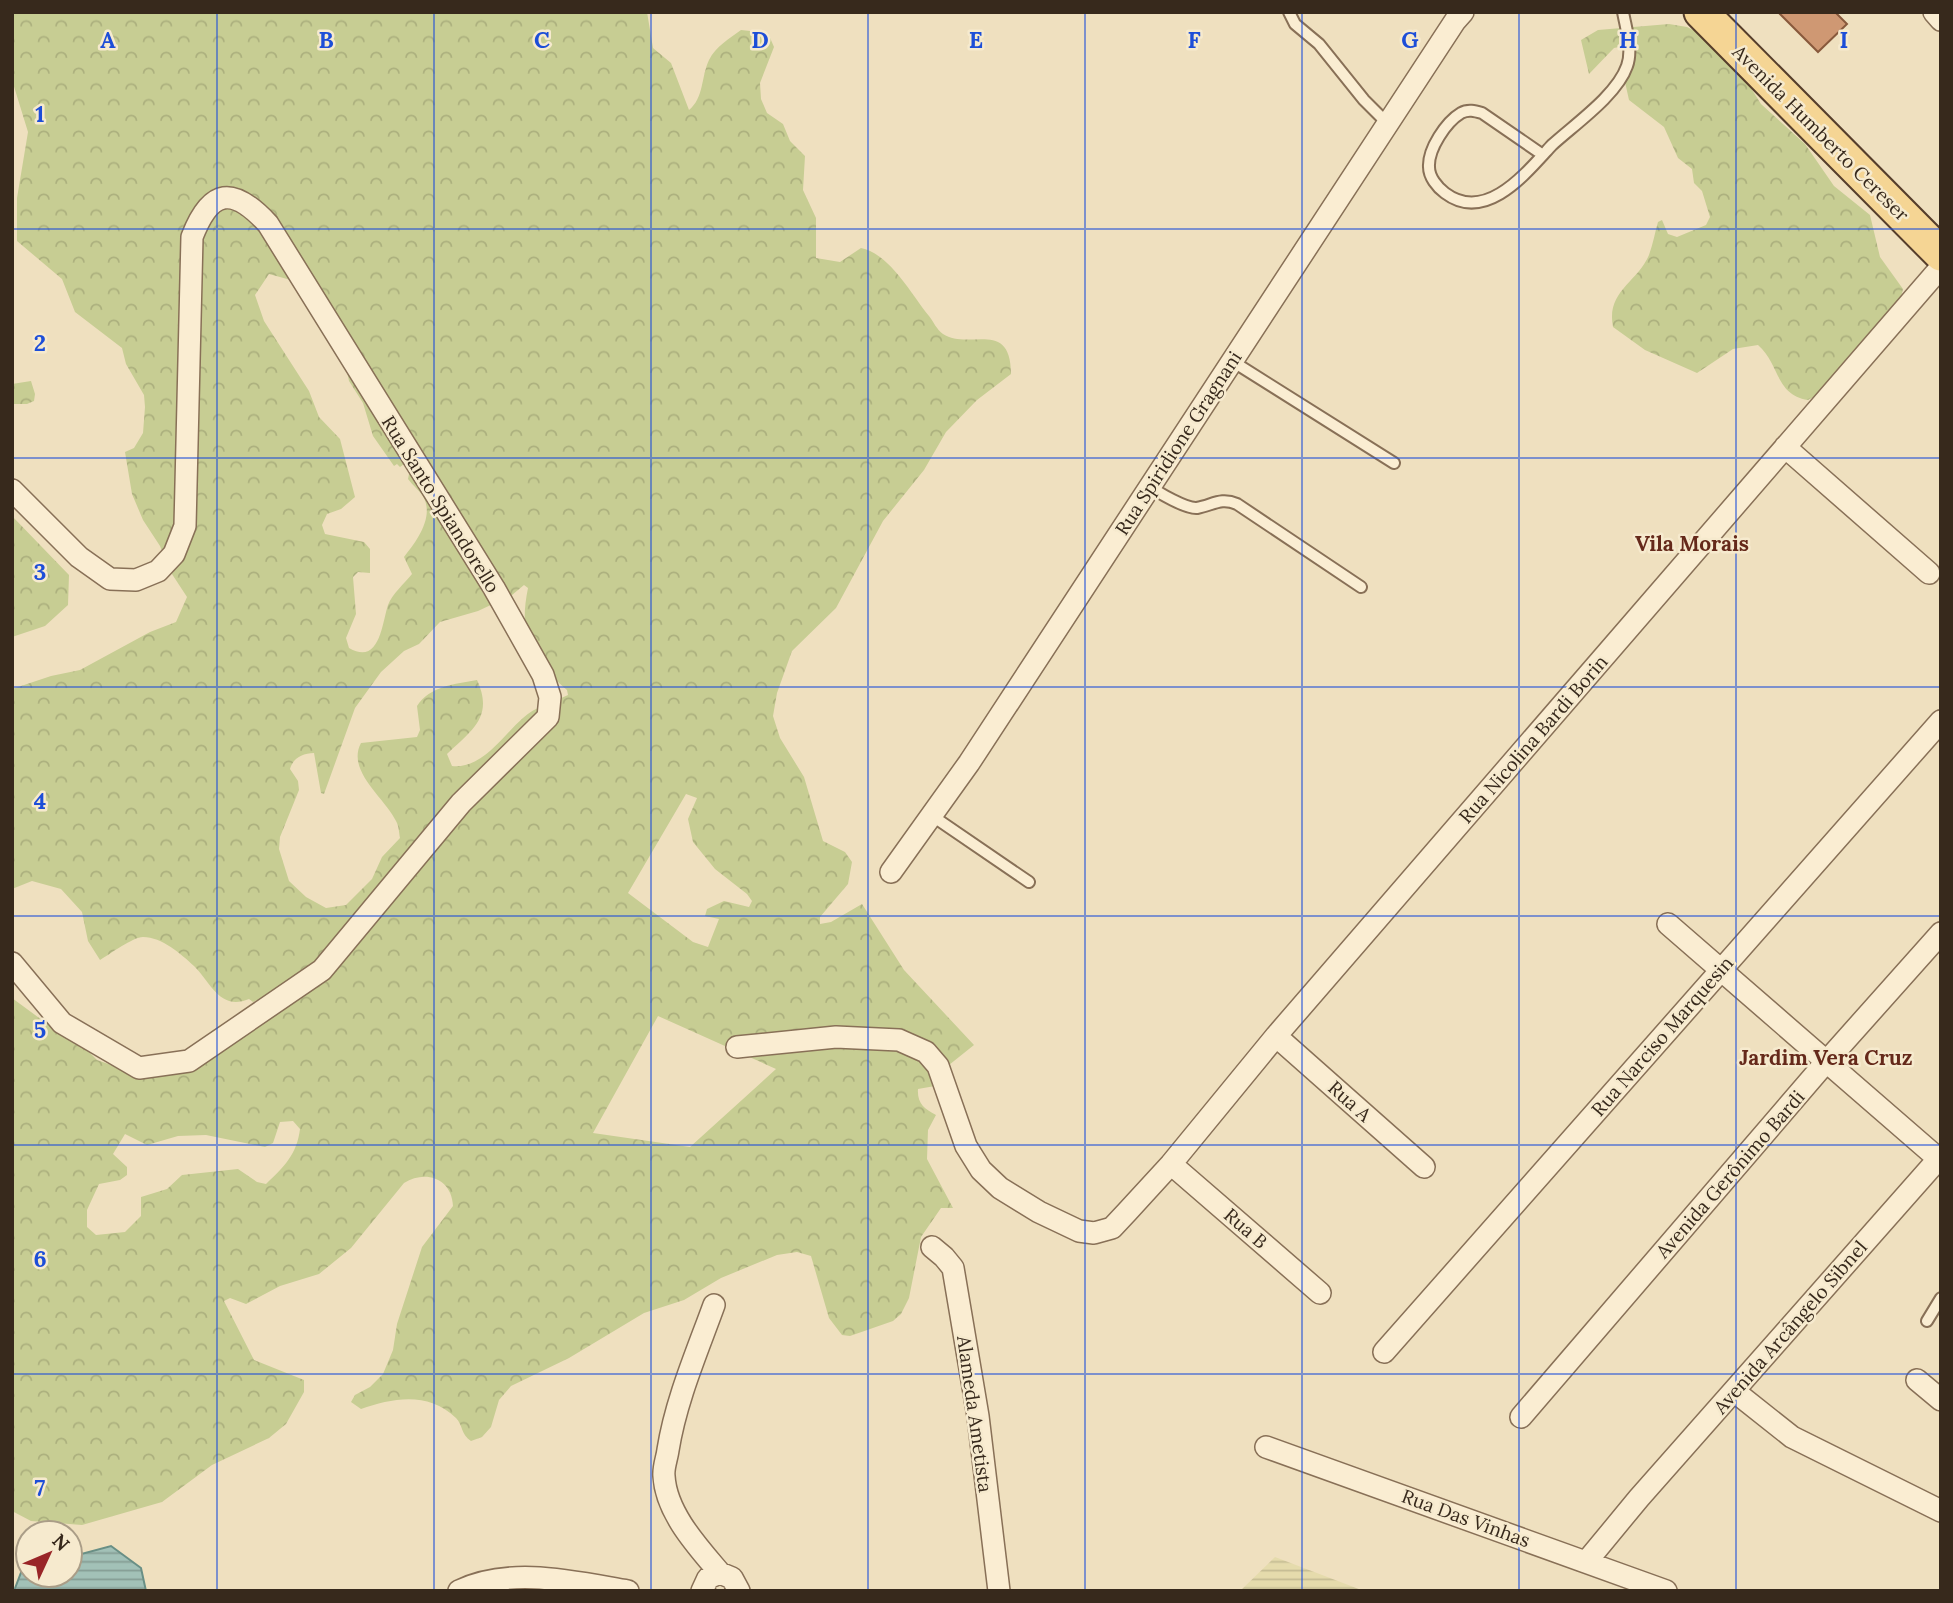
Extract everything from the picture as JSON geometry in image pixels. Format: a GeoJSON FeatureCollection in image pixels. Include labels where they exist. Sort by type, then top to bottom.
{"type":"FeatureCollection","features":[{"type":"Feature","properties":{"kind":"main road","name":"Avenida Humberto Cereser"},"geometry":{"type":"LineString","coordinates":[[1701,12],[1941,254]]}},
{"type":"Feature","properties":{"kind":"street","name":"Rua Spiridione Gragnani"},"geometry":{"type":"LineString","coordinates":[[891,872],[976,751],[1463,12]]}},
{"type":"Feature","properties":{"kind":"street"},"geometry":{"type":"LineString","coordinates":[[1934,12],[1941,20]]}},
{"type":"Feature","properties":{"kind":"street","name":"Rua Santo Spiandorello"},"geometry":{"type":"LineString","coordinates":[[12,490],[79,556],[110,579],[136,580],[158,571],[174,554],[184,526],[192,237],[201,214],[216,200],[233,197],[251,206],[268,224],[494,588],[543,676],[550,697],[548,717],[461,803],[322,970],[189,1061],[139,1068],[62,1023],[12,963]]}},
{"type":"Feature","properties":{"kind":"street","name":"Rua Nicolina Bardi Borin"},"geometry":{"type":"LineString","coordinates":[[737,1047],[836,1037],[899,1040],[926,1052],[938,1066],[966,1146],[981,1170],[1000,1188],[1039,1212],[1079,1231],[1094,1233],[1112,1228],[1171,1164],[1276,1036],[1941,267]]}},
{"type":"Feature","properties":{"kind":"street"},"geometry":{"type":"LineString","coordinates":[[1785,447],[1929,573]]}},
{"type":"Feature","properties":{"kind":"street","name":"Rua Narciso Marquesin"},"geometry":{"type":"LineString","coordinates":[[1384,1352],[1941,721]]}},
{"type":"Feature","properties":{"kind":"street"},"geometry":{"type":"LineString","coordinates":[[1668,925],[1940,1158]]}},
{"type":"Feature","properties":{"kind":"street","name":"Avenida Gerônimo Bardi"},"geometry":{"type":"LineString","coordinates":[[1521,1417],[1826,1062],[1941,933]]}},
{"type":"Feature","properties":{"kind":"street","name":"Rua A"},"geometry":{"type":"LineString","coordinates":[[1276,1036],[1424,1167]]}},
{"type":"Feature","properties":{"kind":"street","name":"Avenida Arcângelo Sibnel"},"geometry":{"type":"LineString","coordinates":[[1587,1561],[1639,1498],[1940,1158]]}},
{"type":"Feature","properties":{"kind":"street","name":"Rua B"},"geometry":{"type":"LineString","coordinates":[[1171,1164],[1320,1293]]}},
{"type":"Feature","properties":{"kind":"street","name":"Alameda Ametista"},"geometry":{"type":"LineString","coordinates":[[932,1247],[953,1268],[978,1416],[999,1591]]}},
{"type":"Feature","properties":{"kind":"street"},"geometry":{"type":"LineString","coordinates":[[714,1305],[678,1404],[664,1476],[670,1501],[694,1541],[720,1573],[733,1578],[740,1590]]}},
{"type":"Feature","properties":{"kind":"street"},"geometry":{"type":"LineString","coordinates":[[1917,1380],[1941,1400]]}},
{"type":"Feature","properties":{"kind":"street"},"geometry":{"type":"LineString","coordinates":[[1734,1391],[1792,1437],[1941,1511]]}},
{"type":"Feature","properties":{"kind":"street","name":"Rua Das Vinhas"},"geometry":{"type":"LineString","coordinates":[[1266,1447],[1666,1591]]}},
{"type":"Feature","properties":{"kind":"street"},"geometry":{"type":"LineString","coordinates":[[702,1591],[708,1578],[720,1573]]}},
{"type":"Feature","properties":{"kind":"street"},"geometry":{"type":"LineString","coordinates":[[459,1591],[506,1578],[548,1579],[628,1591]]}},
{"type":"Feature","properties":{"kind":"lane"},"geometry":{"type":"LineString","coordinates":[[1289,12],[1295,24],[1319,44],[1364,100],[1388,124]]}},
{"type":"Feature","properties":{"kind":"lane"},"geometry":{"type":"LineString","coordinates":[[1543,155],[1482,113],[1472,110],[1462,113],[1450,123],[1433,148],[1428,165],[1430,176],[1441,190],[1461,201],[1477,202],[1500,194],[1516,184],[1618,82],[1628,64],[1629,42],[1623,12]]}},
{"type":"Feature","properties":{"kind":"lane"},"geometry":{"type":"LineString","coordinates":[[1232,361],[1394,463]]}},
{"type":"Feature","properties":{"kind":"lane"},"geometry":{"type":"LineString","coordinates":[[1150,486],[1190,508],[1221,500],[1237,504],[1361,587]]}},
{"type":"Feature","properties":{"kind":"lane"},"geometry":{"type":"LineString","coordinates":[[931,815],[1029,881]]}},
{"type":"Feature","properties":{"kind":"lane"},"geometry":{"type":"LineString","coordinates":[[1927,1321],[1941,1298]]}},
{"type":"Feature","properties":{"kind":"shaded area"},"geometry":{"type":"Polygon","coordinates":[[[1275,1557],[1364,1591],[1240,1591],[1275,1557]]]}},
{"type":"Feature","properties":{"kind":"green space"},"geometry":{"type":"Polygon","coordinates":[[[12,12],[647,12],[653,48],[671,63],[689,110],[700,93],[709,60],[719,47],[741,30],[768,33],[774,47],[760,83],[761,99],[767,113],[783,124],[790,141],[805,156],[803,190],[816,218],[816,258],[840,262],[861,248],[872,252],[891,266],[943,334],[964,340],[996,341],[1004,347],[1009,357],[1011,374],[977,400],[946,432],[924,470],[883,521],[836,608],[792,651],[777,693],[773,716],[780,738],[804,777],[823,841],[845,852],[852,862],[848,884],[820,917],[820,924],[831,922],[862,904],[904,970],[974,1045],[944,1069],[935,1086],[918,1089],[922,1105],[936,1115],[928,1130],[927,1159],[953,1208],[941,1208],[921,1237],[909,1298],[901,1314],[893,1321],[850,1336],[842,1335],[829,1318],[811,1256],[797,1252],[777,1255],[721,1278],[684,1300],[644,1313],[569,1358],[511,1386],[499,1400],[491,1427],[482,1437],[471,1441],[465,1436],[456,1418],[445,1409],[422,1400],[398,1400],[361,1409],[351,1402],[355,1395],[370,1387],[383,1374],[393,1350],[397,1324],[422,1247],[453,1206],[452,1197],[443,1183],[429,1177],[421,1177],[404,1183],[351,1248],[319,1274],[280,1286],[246,1304],[230,1298],[224,1301],[254,1360],[304,1380],[304,1392],[286,1424],[269,1438],[212,1465],[162,1502],[84,1524],[84,1519],[27,1519],[12,1511],[12,998],[46,1023],[71,1034],[97,1060],[137,1074],[161,1077],[189,1065],[264,1007],[257,1000],[239,1002],[223,998],[183,956],[157,940],[143,937],[133,940],[100,960],[88,941],[82,912],[61,889],[32,881],[12,889],[12,689],[80,670],[150,632],[176,622],[187,597],[170,571],[132,494],[125,452],[134,448],[143,433],[145,407],[144,395],[126,364],[122,348],[75,312],[62,279],[17,241],[17,198],[28,132],[12,80],[12,12]],[[269,274],[255,295],[264,321],[309,391],[319,417],[340,439],[355,497],[341,509],[327,514],[322,525],[325,534],[364,542],[370,549],[370,573],[358,572],[353,577],[356,614],[346,638],[349,648],[359,652],[367,651],[378,640],[390,601],[412,574],[404,557],[422,529],[427,512],[426,504],[423,496],[408,479],[411,464],[408,461],[400,467],[397,464],[394,466],[373,436],[363,403],[349,381],[343,352],[298,282],[269,274]],[[524,585],[512,595],[478,611],[440,622],[419,644],[404,651],[381,672],[355,708],[324,794],[321,793],[314,753],[302,755],[293,762],[290,769],[298,781],[299,790],[280,837],[279,849],[289,881],[306,897],[326,908],[346,905],[372,879],[382,857],[400,838],[391,812],[363,774],[358,753],[361,743],[417,737],[420,730],[417,706],[422,699],[444,687],[477,680],[482,693],[482,713],[472,730],[447,754],[452,766],[463,766],[483,757],[528,714],[568,695],[567,690],[536,657],[530,645],[525,620],[528,588],[524,585]],[[686,794],[628,893],[693,942],[708,947],[719,919],[705,916],[707,909],[724,901],[749,907],[752,901],[715,869],[693,842],[688,819],[697,798],[686,794]],[[658,1016],[593,1133],[690,1147],[776,1069],[658,1016]],[[293,1121],[280,1122],[273,1143],[265,1147],[206,1135],[178,1136],[147,1145],[125,1134],[113,1154],[127,1167],[127,1175],[120,1180],[99,1184],[87,1210],[87,1227],[96,1235],[125,1232],[141,1216],[141,1197],[167,1189],[182,1175],[238,1169],[257,1182],[266,1184],[289,1160],[298,1138],[300,1129],[293,1121]]]}},
{"type":"Feature","properties":{"kind":"green space"},"geometry":{"type":"Polygon","coordinates":[[[1669,24],[1687,27],[1737,52],[1749,85],[1761,104],[1805,144],[1834,186],[1870,215],[1880,257],[1903,289],[1900,301],[1827,389],[1808,400],[1789,392],[1758,345],[1733,349],[1697,373],[1645,350],[1613,327],[1614,304],[1644,265],[1658,222],[1662,220],[1668,234],[1677,237],[1706,225],[1710,217],[1702,191],[1694,183],[1692,169],[1678,158],[1664,127],[1629,100],[1625,82],[1624,46],[1614,48],[1589,74],[1581,40],[1598,30],[1669,24]]]}},
{"type":"Feature","properties":{"kind":"green space"},"geometry":{"type":"Polygon","coordinates":[[[31,381],[34,401],[12,404],[12,384],[31,381]]]}},
{"type":"Feature","properties":{"kind":"green space"},"geometry":{"type":"Polygon","coordinates":[[[12,516],[69,575],[68,605],[45,626],[12,637],[12,516]]]}},
{"type":"Feature","properties":{"kind":"water"},"geometry":{"type":"Polygon","coordinates":[[[111,1546],[141,1568],[146,1591],[14,1591],[84,1589],[84,1553],[111,1546]]]}},
{"type":"Feature","properties":{"kind":"building"},"geometry":{"type":"Polygon","coordinates":[[[1778,12],[1835,12],[1847,24],[1818,52],[1778,12]]]}},
{"type":"Feature","properties":{"kind":"district","name":"Vila Morais"},"geometry":{"type":"Point","coordinates":[1692,544]}},
{"type":"Feature","properties":{"kind":"district","name":"Jardim Vera Cruz"},"geometry":{"type":"Point","coordinates":[1826,1058]}}]}
